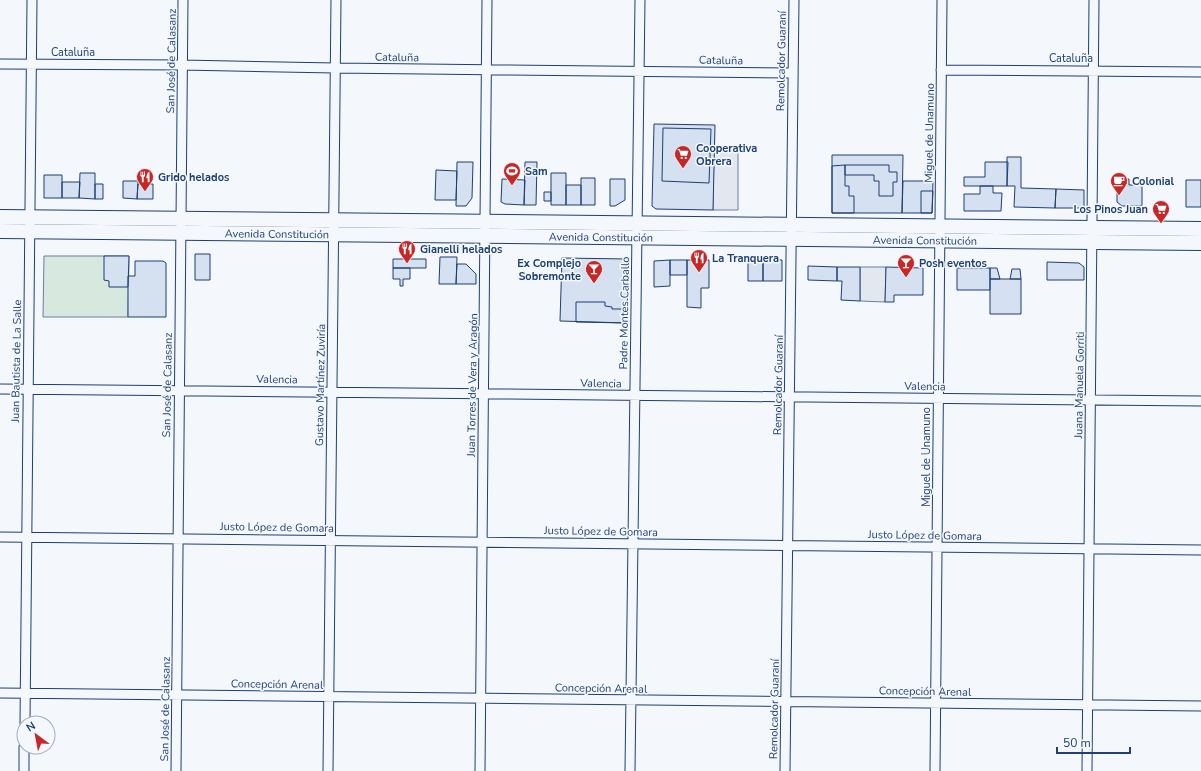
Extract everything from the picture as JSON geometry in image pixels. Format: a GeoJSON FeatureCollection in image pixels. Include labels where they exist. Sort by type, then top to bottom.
{"type":"FeatureCollection","features":[{"type":"Feature","properties":{"kind":"main road","name":"Avenida Constitución"},"geometry":{"type":"LineString","coordinates":[[0,216],[1201,228]]}},
{"type":"Feature","properties":{"kind":"main road","name":"Avenida Constitución"},"geometry":{"type":"LineString","coordinates":[[0,231],[1201,244]]}},
{"type":"Feature","properties":{"kind":"street","name":"Juan Bautista de La Salle"},"geometry":{"type":"LineString","coordinates":[[25,715],[32,0]]}},
{"type":"Feature","properties":{"kind":"street","name":"San José de Calasanz"},"geometry":{"type":"LineString","coordinates":[[176,771],[183,0]]}},
{"type":"Feature","properties":{"kind":"street","name":"Gustavo Martínez Zuviría"},"geometry":{"type":"LineString","coordinates":[[328,771],[336,0]]}},
{"type":"Feature","properties":{"kind":"street","name":"Juan Torres de Vera y Aragón"},"geometry":{"type":"LineString","coordinates":[[480,771],[487,0]]}},
{"type":"Feature","properties":{"kind":"street","name":"Padre Montes Carballo"},"geometry":{"type":"LineString","coordinates":[[630,771],[640,0]]}},
{"type":"Feature","properties":{"kind":"street","name":"Remolcador Guaraní"},"geometry":{"type":"LineString","coordinates":[[785,771],[794,0]]}},
{"type":"Feature","properties":{"kind":"street","name":"Miguel de Unamuno"},"geometry":{"type":"LineString","coordinates":[[935,771],[942,0]]}},
{"type":"Feature","properties":{"kind":"street","name":"Juana Manuela Gorriti"},"geometry":{"type":"LineString","coordinates":[[1087,771],[1094,0]]}},
{"type":"Feature","properties":{"kind":"street","name":"Cataluña"},"geometry":{"type":"LineString","coordinates":[[0,64],[793,73]]}},
{"type":"Feature","properties":{"kind":"street","name":"Cataluña"},"geometry":{"type":"LineString","coordinates":[[941,70],[1201,72]]}},
{"type":"Feature","properties":{"kind":"street","name":"Valencia"},"geometry":{"type":"LineString","coordinates":[[0,389],[1201,401]]}},
{"type":"Feature","properties":{"kind":"street","name":"Justo López de Gomara"},"geometry":{"type":"LineString","coordinates":[[0,537],[1201,550]]}},
{"type":"Feature","properties":{"kind":"street","name":"Concepción Arenal"},"geometry":{"type":"LineString","coordinates":[[0,693],[1201,706]]}},
{"type":"Feature","properties":{"kind":"street"},"geometry":{"type":"LineString","coordinates":[[24,755],[24,771]]}},
{"type":"Feature","properties":{"kind":"shaded area"},"geometry":{"type":"Polygon","coordinates":[[[714,146],[738,147],[738,210],[713,210],[714,146]]]}},
{"type":"Feature","properties":{"kind":"shaded area"},"geometry":{"type":"Polygon","coordinates":[[[44,256],[129,256],[128,317],[43,317],[44,256]]]}},
{"type":"Feature","properties":{"kind":"shaded area"},"geometry":{"type":"Polygon","coordinates":[[[860,267],[886,267],[885,302],[860,301],[860,267]]]}},
{"type":"Feature","properties":{"kind":"building","name":"Cooperativa Obrera"},"geometry":{"type":"Polygon","coordinates":[[[654,124],[715,125],[713,210],[656,209],[652,206],[654,124]]]}},
{"type":"Feature","properties":{"kind":"building"},"geometry":{"type":"Polygon","coordinates":[[[663,128],[711,129],[709,183],[662,181],[663,128]]]}},
{"type":"Feature","properties":{"kind":"building"},"geometry":{"type":"Polygon","coordinates":[[[832,155],[903,155],[902,213],[832,213],[832,155]]]}},
{"type":"Feature","properties":{"kind":"building"},"geometry":{"type":"Polygon","coordinates":[[[1007,157],[1021,157],[1021,188],[1056,189],[1055,208],[1014,207],[1015,186],[1007,186],[1007,157]]]}},
{"type":"Feature","properties":{"kind":"building"},"geometry":{"type":"Polygon","coordinates":[[[457,162],[473,162],[472,198],[466,206],[456,206],[457,162]]]}},
{"type":"Feature","properties":{"kind":"building"},"geometry":{"type":"Polygon","coordinates":[[[525,162],[537,162],[536,205],[524,205],[525,162]]]}},
{"type":"Feature","properties":{"kind":"building"},"geometry":{"type":"Polygon","coordinates":[[[985,162],[1008,162],[1007,186],[964,186],[964,177],[985,177],[985,162]]]}},
{"type":"Feature","properties":{"kind":"building"},"geometry":{"type":"Polygon","coordinates":[[[845,165],[845,186],[849,186],[849,196],[854,196],[854,213],[832,213],[832,166],[845,165]]]}},
{"type":"Feature","properties":{"kind":"building"},"geometry":{"type":"Polygon","coordinates":[[[845,165],[889,165],[889,172],[897,172],[897,182],[893,182],[893,196],[879,196],[879,181],[874,181],[874,175],[845,175],[845,165]]]}},
{"type":"Feature","properties":{"kind":"building"},"geometry":{"type":"Polygon","coordinates":[[[436,170],[457,171],[456,200],[435,200],[436,170]]]}},
{"type":"Feature","properties":{"kind":"building"},"geometry":{"type":"Polygon","coordinates":[[[80,173],[95,173],[95,199],[79,198],[80,173]]]}},
{"type":"Feature","properties":{"kind":"building"},"geometry":{"type":"Polygon","coordinates":[[[551,173],[566,173],[566,205],[551,205],[551,173]]]}},
{"type":"Feature","properties":{"kind":"building"},"geometry":{"type":"Polygon","coordinates":[[[44,175],[62,175],[62,198],[44,198],[44,175]]]}},
{"type":"Feature","properties":{"kind":"building"},"geometry":{"type":"Polygon","coordinates":[[[581,178],[595,178],[595,205],[581,205],[581,178]]]}},
{"type":"Feature","properties":{"kind":"building"},"geometry":{"type":"Polygon","coordinates":[[[502,179],[525,180],[524,205],[505,204],[501,202],[502,179]]]}},
{"type":"Feature","properties":{"kind":"building"},"geometry":{"type":"Polygon","coordinates":[[[610,179],[625,179],[625,200],[615,206],[610,206],[610,179]]]}},
{"type":"Feature","properties":{"kind":"building"},"geometry":{"type":"Polygon","coordinates":[[[1117,179],[1129,179],[1129,185],[1142,185],[1142,206],[1122,206],[1117,202],[1117,179]]]}},
{"type":"Feature","properties":{"kind":"building"},"geometry":{"type":"Polygon","coordinates":[[[1186,180],[1201,180],[1201,207],[1186,207],[1186,180]]]}},
{"type":"Feature","properties":{"kind":"building"},"geometry":{"type":"Polygon","coordinates":[[[123,181],[138,181],[137,199],[123,198],[123,181]]]}},
{"type":"Feature","properties":{"kind":"building"},"geometry":{"type":"Polygon","coordinates":[[[903,181],[933,181],[932,213],[902,213],[903,181]]]}},
{"type":"Feature","properties":{"kind":"building"},"geometry":{"type":"Polygon","coordinates":[[[62,182],[80,182],[79,198],[62,198],[62,182]]]}},
{"type":"Feature","properties":{"kind":"building"},"geometry":{"type":"Polygon","coordinates":[[[95,184],[103,184],[103,199],[95,199],[95,184]]]}},
{"type":"Feature","properties":{"kind":"building"},"geometry":{"type":"Polygon","coordinates":[[[138,184],[153,184],[153,199],[137,199],[138,184]]]}},
{"type":"Feature","properties":{"kind":"building"},"geometry":{"type":"Polygon","coordinates":[[[566,185],[581,185],[581,205],[566,205],[566,185]]]}},
{"type":"Feature","properties":{"kind":"building"},"geometry":{"type":"Polygon","coordinates":[[[980,186],[993,186],[993,193],[1002,193],[1001,211],[964,211],[964,194],[980,194],[980,186]]]}},
{"type":"Feature","properties":{"kind":"building"},"geometry":{"type":"Polygon","coordinates":[[[1056,189],[1084,190],[1084,208],[1055,208],[1056,189]]]}},
{"type":"Feature","properties":{"kind":"building"},"geometry":{"type":"Polygon","coordinates":[[[921,191],[933,191],[932,213],[921,213],[921,191]]]}},
{"type":"Feature","properties":{"kind":"building"},"geometry":{"type":"Polygon","coordinates":[[[544,192],[551,192],[551,201],[544,201],[544,192]]]}},
{"type":"Feature","properties":{"kind":"building"},"geometry":{"type":"Polygon","coordinates":[[[195,254],[210,254],[210,280],[195,280],[195,254]]]}},
{"type":"Feature","properties":{"kind":"building"},"geometry":{"type":"Polygon","coordinates":[[[104,256],[129,256],[128,287],[109,287],[109,281],[104,280],[104,256]]]}},
{"type":"Feature","properties":{"kind":"building"},"geometry":{"type":"Polygon","coordinates":[[[440,257],[457,257],[456,284],[439,284],[440,257]]]}},
{"type":"Feature","properties":{"kind":"building","name":"Ex Complejo Sobremonte"},"geometry":{"type":"Polygon","coordinates":[[[562,258],[628,259],[627,323],[560,321],[562,258]]]}},
{"type":"Feature","properties":{"kind":"building"},"geometry":{"type":"Polygon","coordinates":[[[393,259],[426,259],[426,268],[393,268],[393,259]]]}},
{"type":"Feature","properties":{"kind":"building"},"geometry":{"type":"Polygon","coordinates":[[[748,259],[763,259],[763,281],[748,281],[748,259]]]}},
{"type":"Feature","properties":{"kind":"building"},"geometry":{"type":"Polygon","coordinates":[[[763,259],[782,260],[782,281],[763,281],[763,259]]]}},
{"type":"Feature","properties":{"kind":"building"},"geometry":{"type":"Polygon","coordinates":[[[670,260],[687,260],[687,275],[670,275],[670,260]]]}},
{"type":"Feature","properties":{"kind":"building"},"geometry":{"type":"Polygon","coordinates":[[[670,260],[670,286],[654,287],[654,261],[670,260]]]}},
{"type":"Feature","properties":{"kind":"building"},"geometry":{"type":"Polygon","coordinates":[[[687,260],[709,260],[709,288],[701,288],[701,308],[687,307],[687,260]]]}},
{"type":"Feature","properties":{"kind":"building"},"geometry":{"type":"Polygon","coordinates":[[[135,261],[163,261],[166,263],[166,317],[128,317],[128,276],[135,276],[135,261]]]}},
{"type":"Feature","properties":{"kind":"building"},"geometry":{"type":"Polygon","coordinates":[[[1047,262],[1079,263],[1084,267],[1084,280],[1047,280],[1047,262]]]}},
{"type":"Feature","properties":{"kind":"building"},"geometry":{"type":"Polygon","coordinates":[[[457,264],[466,264],[476,274],[476,284],[456,284],[457,264]]]}},
{"type":"Feature","properties":{"kind":"building"},"geometry":{"type":"Polygon","coordinates":[[[808,266],[837,267],[837,281],[808,280],[808,266]]]}},
{"type":"Feature","properties":{"kind":"building"},"geometry":{"type":"Polygon","coordinates":[[[837,267],[860,267],[860,301],[841,300],[842,281],[837,281],[837,267]]]}},
{"type":"Feature","properties":{"kind":"building"},"geometry":{"type":"Polygon","coordinates":[[[886,267],[923,268],[923,295],[894,295],[894,302],[885,302],[886,267]]]}},
{"type":"Feature","properties":{"kind":"building"},"geometry":{"type":"Polygon","coordinates":[[[393,268],[410,268],[410,279],[403,279],[403,286],[400,286],[400,279],[393,279],[393,268]]]}},
{"type":"Feature","properties":{"kind":"building"},"geometry":{"type":"Polygon","coordinates":[[[957,268],[990,268],[990,290],[957,290],[957,268]]]}},
{"type":"Feature","properties":{"kind":"building"},"geometry":{"type":"Polygon","coordinates":[[[990,268],[997,268],[1000,279],[990,279],[990,268]]]}},
{"type":"Feature","properties":{"kind":"building"},"geometry":{"type":"Polygon","coordinates":[[[1012,269],[1020,269],[1021,279],[1010,279],[1012,269]]]}},
{"type":"Feature","properties":{"kind":"building"},"geometry":{"type":"Polygon","coordinates":[[[990,279],[1021,279],[1021,314],[990,314],[990,279]]]}},
{"type":"Feature","properties":{"kind":"building"},"geometry":{"type":"Polygon","coordinates":[[[576,302],[605,302],[605,306],[612,307],[612,309],[627,309],[627,323],[576,322],[576,302]]]}},
{"type":"Feature","properties":{"kind":"place","name":"Cooperativa Obrera"},"geometry":{"type":"Point","coordinates":[683,169]}},
{"type":"Feature","properties":{"kind":"place","name":"Sam"},"geometry":{"type":"Point","coordinates":[512,186]}},
{"type":"Feature","properties":{"kind":"place","name":"Grido helados"},"geometry":{"type":"Point","coordinates":[145,192]}},
{"type":"Feature","properties":{"kind":"place","name":"Colonial"},"geometry":{"type":"Point","coordinates":[1119,196]}},
{"type":"Feature","properties":{"kind":"place","name":"Los Pinos Juan"},"geometry":{"type":"Point","coordinates":[1161,224]}},
{"type":"Feature","properties":{"kind":"place","name":"Gianelli helados"},"geometry":{"type":"Point","coordinates":[407,264]}},
{"type":"Feature","properties":{"kind":"place","name":"La Tranquera"},"geometry":{"type":"Point","coordinates":[699,273]}},
{"type":"Feature","properties":{"kind":"place","name":"Posh eventos"},"geometry":{"type":"Point","coordinates":[906,278]}},
{"type":"Feature","properties":{"kind":"place","name":"Ex Complejo Sobremonte"},"geometry":{"type":"Point","coordinates":[594,284]}}]}
